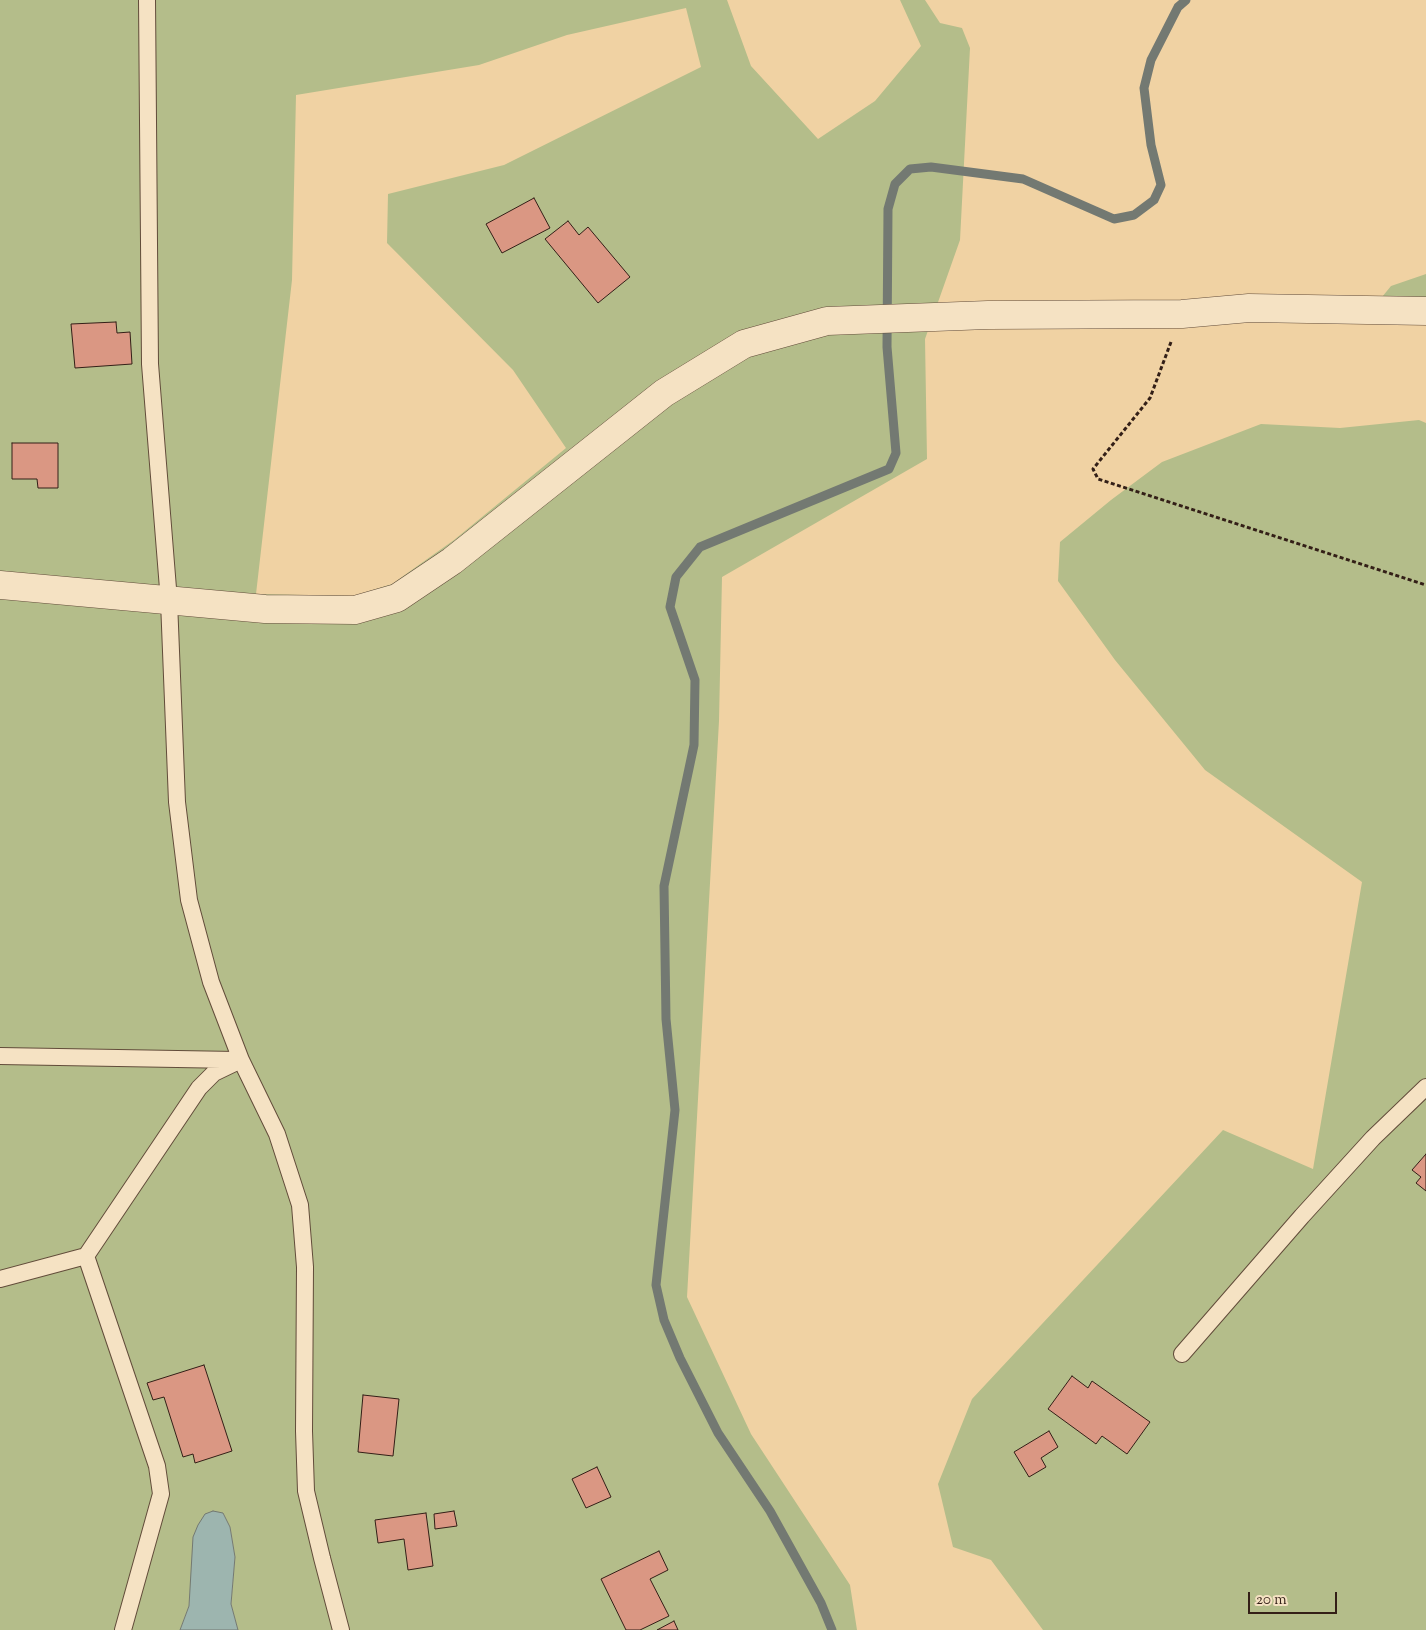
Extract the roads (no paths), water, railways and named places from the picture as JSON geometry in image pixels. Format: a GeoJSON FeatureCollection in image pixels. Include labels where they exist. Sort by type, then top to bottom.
{"type":"FeatureCollection","features":[{"type":"Feature","properties":{"kind":"street"},"geometry":{"type":"LineString","coordinates":[[0,585],[265,609],[355,610],[397,598],[452,561],[664,393],[744,344],[827,322],[988,315],[1182,314],[1249,308],[1426,311]]}},
{"type":"Feature","properties":{"kind":"lane"},"geometry":{"type":"LineString","coordinates":[[147,0],[150,364],[169,601],[177,802],[189,900],[211,982],[241,1060],[277,1134],[300,1205],[305,1266],[304,1431],[306,1491],[341,1630]]}},
{"type":"Feature","properties":{"kind":"lane"},"geometry":{"type":"LineString","coordinates":[[0,1056],[241,1060]]}},
{"type":"Feature","properties":{"kind":"lane"},"geometry":{"type":"LineString","coordinates":[[0,1279],[86,1256],[199,1088],[214,1073],[241,1060]]}},
{"type":"Feature","properties":{"kind":"lane"},"geometry":{"type":"LineString","coordinates":[[1182,1354],[1302,1216],[1373,1138],[1426,1088]]}},
{"type":"Feature","properties":{"kind":"lane"},"geometry":{"type":"LineString","coordinates":[[86,1256],[157,1466],[161,1494],[123,1630]]}},
{"type":"Feature","properties":{"kind":"water"},"geometry":{"type":"Polygon","coordinates":[[[213,1511],[223,1513],[230,1527],[235,1557],[231,1604],[238,1630],[180,1630],[189,1606],[193,1537],[205,1514],[213,1511]]]}},
{"type":"Feature","properties":{"kind":"waterway"},"geometry":{"type":"LineString","coordinates":[[832,1630],[821,1603],[770,1511],[718,1433],[680,1358],[664,1320],[656,1285],[675,1110],[666,1019],[664,886],[694,745],[695,680],[670,607],[676,577],[700,547],[889,469],[896,453],[887,347],[888,209],[895,184],[910,169],[931,167],[1023,179],[1114,219],[1134,215],[1154,200],[1161,185],[1151,145],[1144,88],[1151,60],[1178,7],[1186,0]]}}]}
